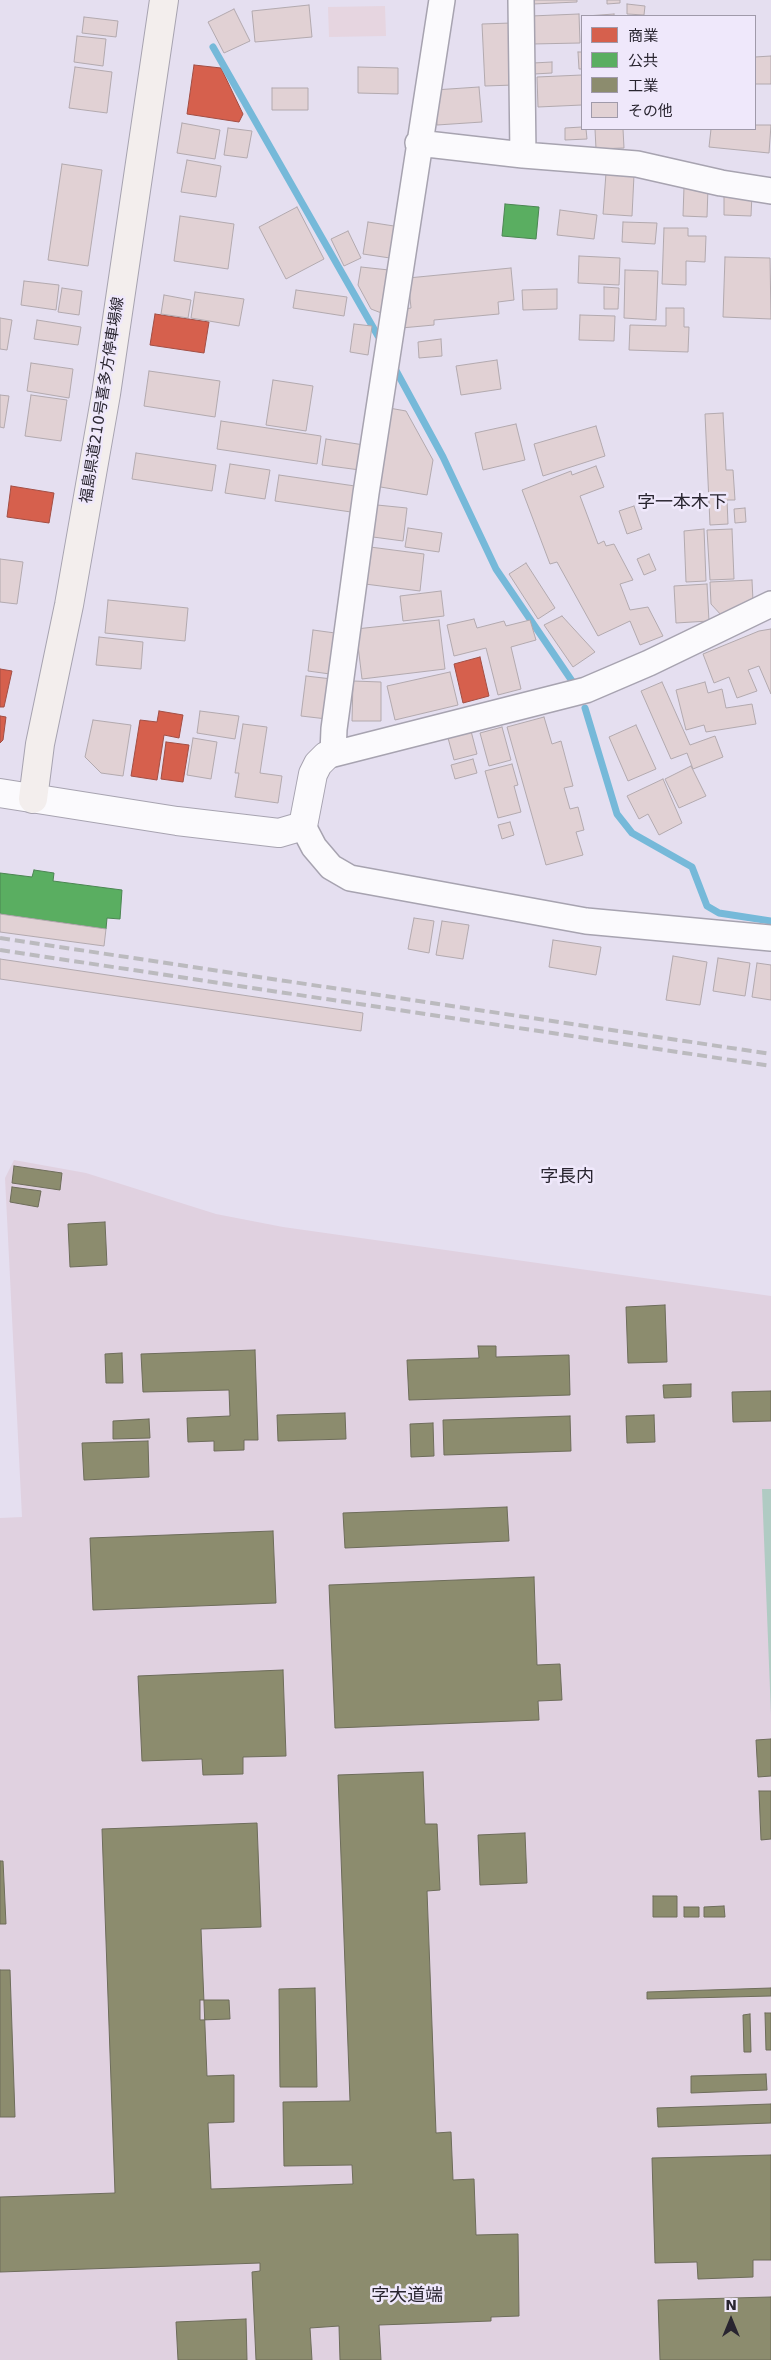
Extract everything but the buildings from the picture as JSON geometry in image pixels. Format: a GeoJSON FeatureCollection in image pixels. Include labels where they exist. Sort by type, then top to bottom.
{"type":"FeatureCollection","features":[{"type":"Feature","properties":{"kind":"main road","name":"福島県道210号喜多方停車場線"},"geometry":{"type":"LineString","coordinates":[[33,799],[40,744],[69,605],[106,394],[164,0]]}},
{"type":"Feature","properties":{"kind":"street"},"geometry":{"type":"LineString","coordinates":[[330,754],[366,493],[418,143],[442,0]]}},
{"type":"Feature","properties":{"kind":"street"},"geometry":{"type":"LineString","coordinates":[[521,0],[524,155]]}},
{"type":"Feature","properties":{"kind":"street"},"geometry":{"type":"LineString","coordinates":[[418,143],[524,155],[637,164],[721,183],[771,191]]}},
{"type":"Feature","properties":{"kind":"street"},"geometry":{"type":"LineString","coordinates":[[771,604],[649,663],[586,690],[330,754],[318,764],[313,774],[308,836],[331,867],[350,878],[586,922],[771,938]]}},
{"type":"Feature","properties":{"kind":"street"},"geometry":{"type":"LineString","coordinates":[[0,793],[178,821],[308,836]]}},
{"type":"Feature","properties":{"kind":"shaded area"},"geometry":{"type":"Polygon","coordinates":[[[385,6],[386,36],[329,37],[328,7],[385,6]]]}},
{"type":"Feature","properties":{"kind":"shaded area"},"geometry":{"type":"Polygon","coordinates":[[[14,1160],[86,1173],[216,1214],[283,1227],[771,1296],[771,2360],[0,2360],[0,1518],[22,1517],[5,1178],[14,1160]]]}},
{"type":"Feature","properties":{"kind":"green space"},"geometry":{"type":"Polygon","coordinates":[[[762,1489],[771,1489],[771,1715],[762,1489]]]}},
{"type":"Feature","properties":{"kind":"waterway"},"geometry":{"type":"LineString","coordinates":[[213,47],[378,336]]}},
{"type":"Feature","properties":{"kind":"waterway"},"geometry":{"type":"LineString","coordinates":[[393,365],[443,457],[496,569],[572,681]]}},
{"type":"Feature","properties":{"kind":"waterway"},"geometry":{"type":"LineString","coordinates":[[585,708],[617,814],[632,833],[692,867],[707,906],[719,913],[771,921]]}},
{"type":"Feature","properties":{"kind":"railway"},"geometry":{"type":"LineString","coordinates":[[0,938],[771,1054]]}},
{"type":"Feature","properties":{"kind":"railway"},"geometry":{"type":"LineString","coordinates":[[0,950],[771,1066]]}},
{"type":"Feature","properties":{"kind":"district","name":"字一本木下"},"geometry":{"type":"Point","coordinates":[682,503]}},
{"type":"Feature","properties":{"kind":"district","name":"字長内"},"geometry":{"type":"Point","coordinates":[567,1177]}},
{"type":"Feature","properties":{"kind":"district","name":"字大道端"},"geometry":{"type":"Point","coordinates":[407,2296]}}]}
